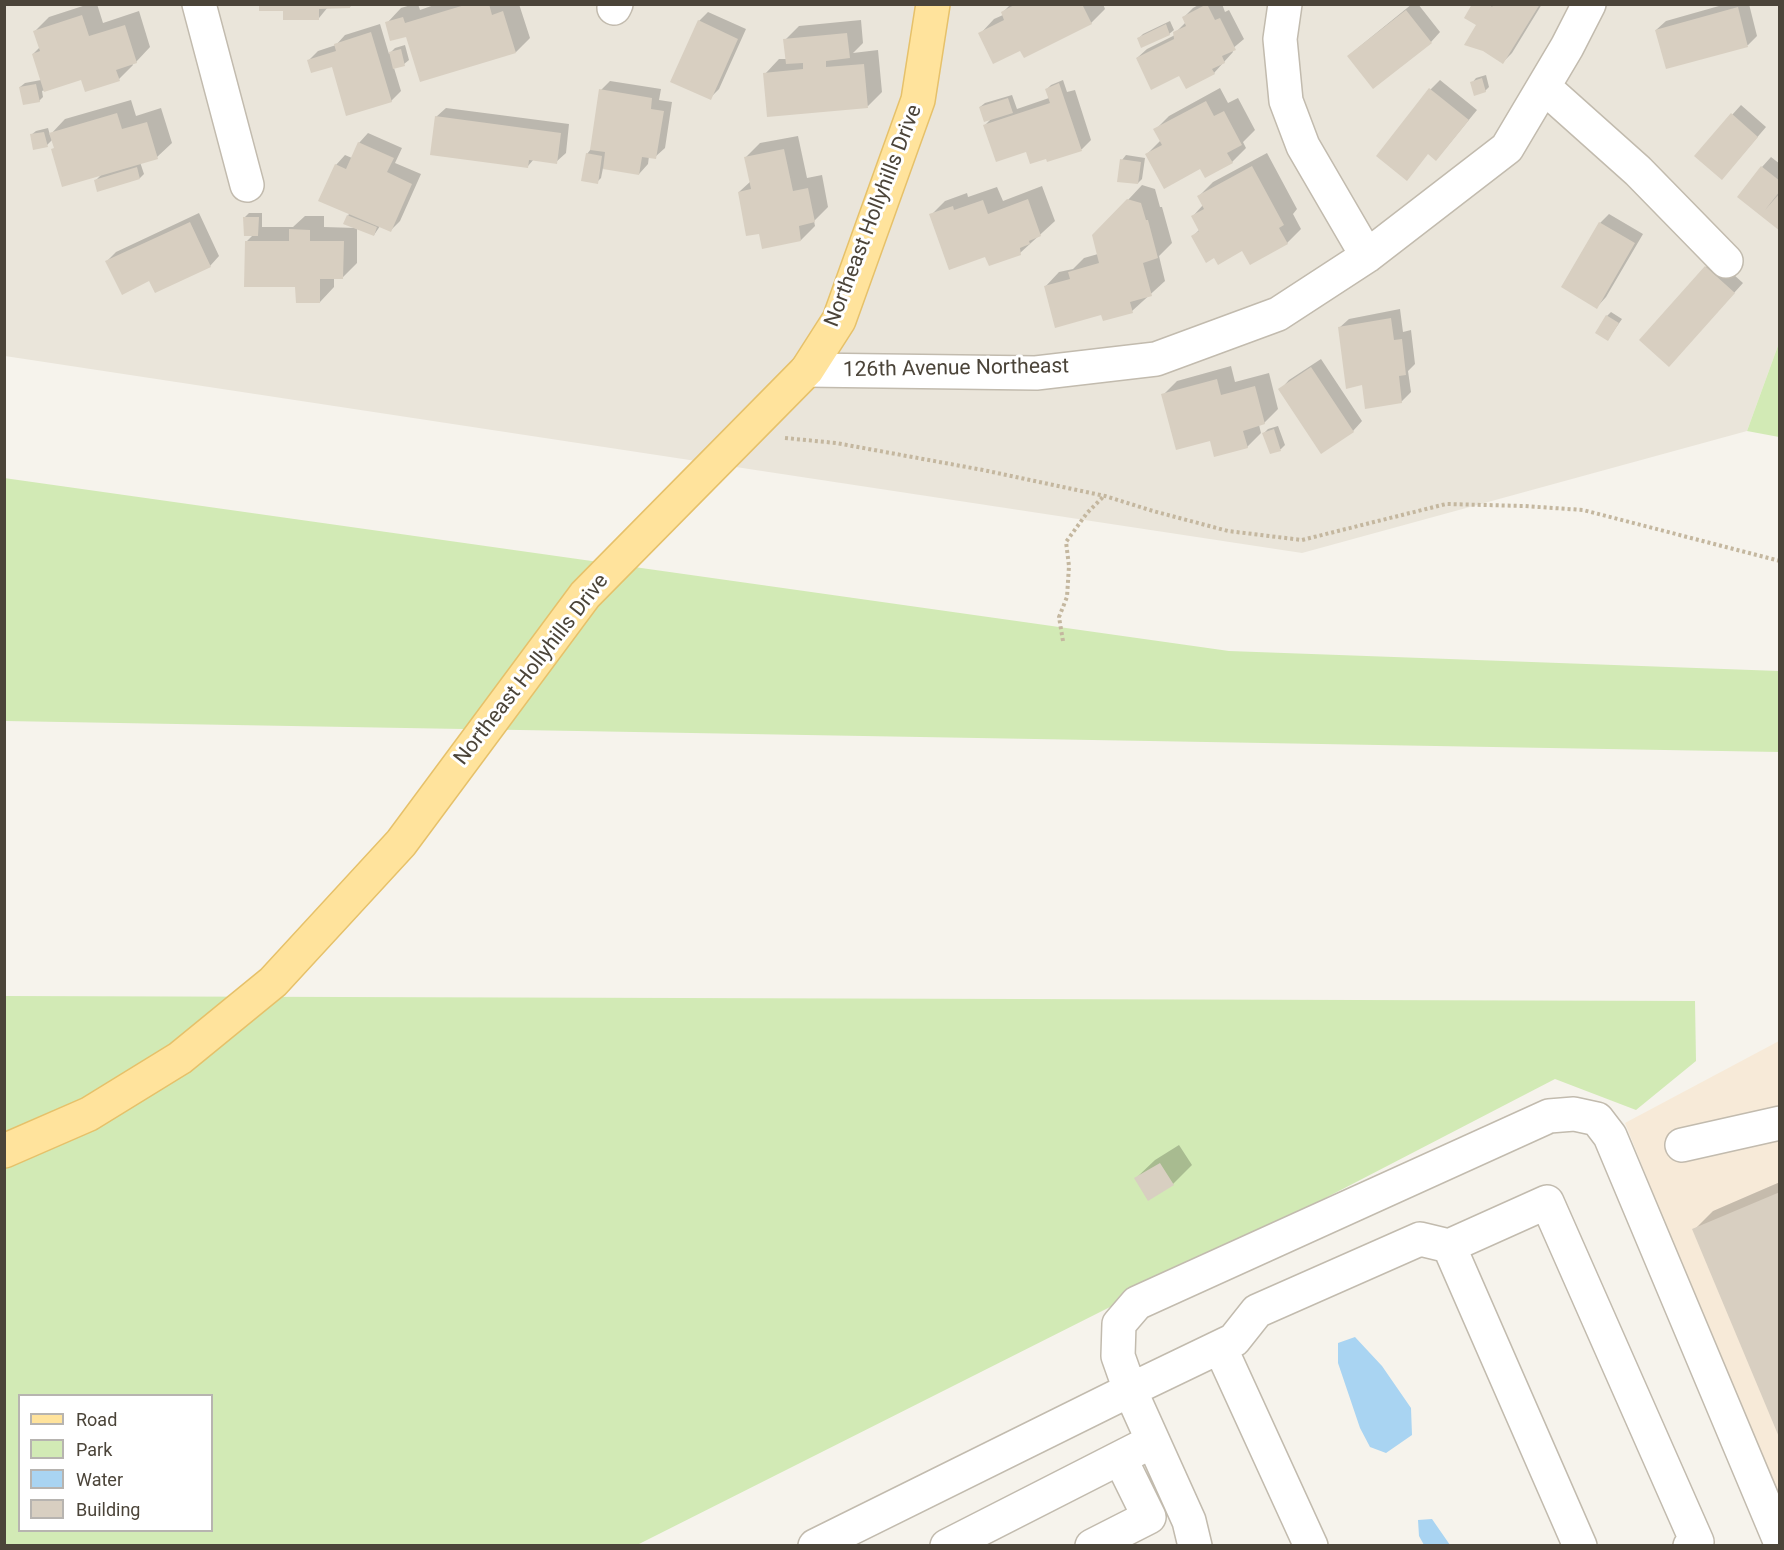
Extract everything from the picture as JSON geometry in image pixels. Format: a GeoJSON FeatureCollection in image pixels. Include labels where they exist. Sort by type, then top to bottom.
{"type":"FeatureCollection","features":[{"type":"Feature","properties":{"kind":"main road","name":"Northeast Hollyhills Drive"},"geometry":{"type":"LineString","coordinates":[[4,1151],[89,1114],[180,1058],[273,982],[401,843],[585,595],[807,370],[839,320],[918,100],[933,4]]}},
{"type":"Feature","properties":{"kind":"street"},"geometry":{"type":"LineString","coordinates":[[199,4],[247,185]]}},
{"type":"Feature","properties":{"kind":"street"},"geometry":{"type":"LineString","coordinates":[[1285,4],[1280,39],[1286,101],[1304,146],[1367,256]]}},
{"type":"Feature","properties":{"kind":"street","name":"126th Avenue Northeast"},"geometry":{"type":"LineString","coordinates":[[807,370],[1036,373],[1156,359],[1278,314],[1367,256],[1507,148],[1567,47],[1589,4]]}},
{"type":"Feature","properties":{"kind":"street"},"geometry":{"type":"LineString","coordinates":[[1544,87],[1638,171],[1726,261]]}},
{"type":"Feature","properties":{"kind":"street"},"geometry":{"type":"LineString","coordinates":[[1195,1545],[1189,1521],[1130,1390],[1118,1356],[1119,1324],[1137,1303],[1549,1116],[1575,1114],[1597,1119],[1610,1136],[1779,1541]]}},
{"type":"Feature","properties":{"kind":"street"},"geometry":{"type":"LineString","coordinates":[[1682,1146],[1779,1123]]}},
{"type":"Feature","properties":{"kind":"street"},"geometry":{"type":"LineString","coordinates":[[815,1545],[1234,1340],[1257,1311],[1420,1239],[1449,1246],[1547,1202],[1697,1542],[1690,1545]]}},
{"type":"Feature","properties":{"kind":"street"},"geometry":{"type":"LineString","coordinates":[[1449,1246],[1580,1545]]}},
{"type":"Feature","properties":{"kind":"street"},"geometry":{"type":"LineString","coordinates":[[1220,1347],[1311,1545]]}},
{"type":"Feature","properties":{"kind":"street"},"geometry":{"type":"LineString","coordinates":[[947,1545],[1153,1441]]}},
{"type":"Feature","properties":{"kind":"street"},"geometry":{"type":"LineString","coordinates":[[1092,1545],[1149,1517],[1120,1458]]}},
{"type":"Feature","properties":{"kind":"path"},"geometry":{"type":"LineString","coordinates":[[744,434],[847,445],[983,470],[1104,496],[1228,531],[1302,540],[1446,504],[1583,510],[1779,561]]}},
{"type":"Feature","properties":{"kind":"path"},"geometry":{"type":"LineString","coordinates":[[1063,641],[1059,617],[1067,597],[1069,566],[1066,543],[1087,513],[1104,496]]}},
{"type":"Feature","properties":{"kind":"shaded area"},"geometry":{"type":"Polygon","coordinates":[[[4,5],[1779,5],[1779,343],[1747,431],[1302,553],[5,356],[4,5]]]}},
{"type":"Feature","properties":{"kind":"shaded area"},"geometry":{"type":"Polygon","coordinates":[[[1779,1041],[1779,1509],[1625,1123],[1779,1041]]]}},
{"type":"Feature","properties":{"kind":"green space"},"geometry":{"type":"Polygon","coordinates":[[[1779,343],[1779,437],[1747,431],[1779,343]]]}},
{"type":"Feature","properties":{"kind":"green space"},"geometry":{"type":"Polygon","coordinates":[[[4,478],[1229,651],[1779,671],[1779,752],[5,721],[4,478]]]}},
{"type":"Feature","properties":{"kind":"green space"},"geometry":{"type":"Polygon","coordinates":[[[5,996],[1695,1001],[1696,1061],[1636,1110],[1555,1079],[1281,1221],[637,1545],[5,1546],[5,996]]]}},
{"type":"Feature","properties":{"kind":"water"},"geometry":{"type":"Polygon","coordinates":[[[1355,1337],[1382,1366],[1411,1408],[1412,1435],[1386,1453],[1370,1447],[1360,1428],[1338,1363],[1338,1343],[1355,1337]]]}},
{"type":"Feature","properties":{"kind":"water"},"geometry":{"type":"Polygon","coordinates":[[[1432,1519],[1450,1545],[1424,1545],[1419,1536],[1418,1520],[1432,1519]]]}},
{"type":"Feature","properties":{"kind":"building"},"geometry":{"type":"Polygon","coordinates":[[[259,4],[350,4],[350,8],[319,9],[319,20],[283,20],[283,11],[259,11],[259,4]]]}},
{"type":"Feature","properties":{"kind":"building"},"geometry":{"type":"Polygon","coordinates":[[[468,4],[489,4],[492,15],[503,11],[516,53],[420,82],[406,37],[390,41],[385,22],[403,17],[405,23],[468,4]]]}},
{"type":"Feature","properties":{"kind":"building"},"geometry":{"type":"Polygon","coordinates":[[[1016,4],[1082,4],[1092,24],[1024,58],[1020,51],[993,64],[978,33],[1004,20],[1001,12],[1016,4]]]}},
{"type":"Feature","properties":{"kind":"building"},"geometry":{"type":"Polygon","coordinates":[[[1207,4],[1215,20],[1220,18],[1236,50],[1222,56],[1225,63],[1212,69],[1215,74],[1186,89],[1179,76],[1151,90],[1136,58],[1174,39],[1173,32],[1186,26],[1182,17],[1207,4]]]}},
{"type":"Feature","properties":{"kind":"building"},"geometry":{"type":"Polygon","coordinates":[[[1472,4],[1489,4],[1492,7],[1494,4],[1540,4],[1503,64],[1483,51],[1464,45],[1476,25],[1464,18],[1472,4]]]}},
{"type":"Feature","properties":{"kind":"building"},"geometry":{"type":"Polygon","coordinates":[[[1738,7],[1748,47],[1666,69],[1655,30],[1738,7]]]}},
{"type":"Feature","properties":{"kind":"building"},"geometry":{"type":"Polygon","coordinates":[[[1406,10],[1432,43],[1373,89],[1347,56],[1406,10]]]}},
{"type":"Feature","properties":{"kind":"building"},"geometry":{"type":"Polygon","coordinates":[[[82,15],[89,36],[125,25],[137,63],[116,70],[120,81],[85,92],[81,80],[44,92],[32,54],[40,51],[33,31],[82,15]]]}},
{"type":"Feature","properties":{"kind":"building"},"geometry":{"type":"Polygon","coordinates":[[[698,20],[738,39],[711,100],[670,82],[698,20]]]}},
{"type":"Feature","properties":{"kind":"building"},"geometry":{"type":"Polygon","coordinates":[[[1166,24],[1170,35],[1141,48],[1137,38],[1166,24]]]}},
{"type":"Feature","properties":{"kind":"building"},"geometry":{"type":"Polygon","coordinates":[[[371,32],[392,102],[346,116],[332,67],[311,73],[307,60],[336,51],[334,44],[371,32]]]}},
{"type":"Feature","properties":{"kind":"building"},"geometry":{"type":"Polygon","coordinates":[[[847,33],[850,58],[826,61],[826,67],[864,64],[868,108],[767,117],[763,73],[803,69],[803,63],[786,64],[783,39],[847,33]]]}},
{"type":"Feature","properties":{"kind":"building"},"geometry":{"type":"Polygon","coordinates":[[[401,49],[405,66],[393,69],[389,52],[401,49]]]}},
{"type":"Feature","properties":{"kind":"building"},"geometry":{"type":"Polygon","coordinates":[[[1482,78],[1486,92],[1474,96],[1470,82],[1482,78]]]}},
{"type":"Feature","properties":{"kind":"building"},"geometry":{"type":"Polygon","coordinates":[[[1059,83],[1082,151],[1047,162],[1046,159],[1030,164],[1026,152],[996,162],[983,125],[1050,103],[1045,89],[1059,83]]]}},
{"type":"Feature","properties":{"kind":"building"},"geometry":{"type":"Polygon","coordinates":[[[36,84],[40,102],[23,105],[19,87],[36,84]]]}},
{"type":"Feature","properties":{"kind":"building"},"geometry":{"type":"Polygon","coordinates":[[[1429,88],[1469,120],[1436,161],[1428,154],[1407,181],[1376,156],[1429,88]]]}},
{"type":"Feature","properties":{"kind":"building"},"geometry":{"type":"Polygon","coordinates":[[[599,89],[652,98],[651,109],[664,111],[656,159],[642,157],[639,175],[603,169],[605,152],[590,150],[599,89]]]}},
{"type":"Feature","properties":{"kind":"building"},"geometry":{"type":"Polygon","coordinates":[[[1008,98],[1013,113],[984,122],[979,107],[1008,98]]]}},
{"type":"Feature","properties":{"kind":"building"},"geometry":{"type":"Polygon","coordinates":[[[1206,101],[1214,116],[1224,111],[1242,145],[1227,153],[1233,163],[1205,178],[1200,169],[1164,189],[1145,154],[1162,145],[1153,129],[1206,101]]]}},
{"type":"Feature","properties":{"kind":"building"},"geometry":{"type":"Polygon","coordinates":[[[117,113],[122,129],[147,122],[158,159],[62,187],[51,149],[54,148],[49,133],[117,113]]]}},
{"type":"Feature","properties":{"kind":"building"},"geometry":{"type":"Polygon","coordinates":[[[1731,113],[1758,137],[1722,180],[1694,156],[1731,113]]]}},
{"type":"Feature","properties":{"kind":"building"},"geometry":{"type":"Polygon","coordinates":[[[435,116],[561,133],[557,164],[529,160],[528,168],[430,155],[435,116]]]}},
{"type":"Feature","properties":{"kind":"building"},"geometry":{"type":"Polygon","coordinates":[[[44,132],[48,147],[33,150],[30,134],[44,132]]]}},
{"type":"Feature","properties":{"kind":"building"},"geometry":{"type":"Polygon","coordinates":[[[358,142],[394,158],[387,172],[412,184],[391,232],[318,201],[335,164],[346,169],[358,142]]]}},
{"type":"Feature","properties":{"kind":"building"},"geometry":{"type":"Polygon","coordinates":[[[784,149],[793,191],[808,188],[815,222],[799,226],[801,241],[762,249],[759,234],[746,236],[738,192],[751,189],[744,157],[784,149]]]}},
{"type":"Feature","properties":{"kind":"building"},"geometry":{"type":"Polygon","coordinates":[[[586,153],[602,156],[598,184],[581,181],[586,153]]]}},
{"type":"Feature","properties":{"kind":"building"},"geometry":{"type":"Polygon","coordinates":[[[1120,159],[1141,162],[1138,184],[1117,182],[1120,159]]]}},
{"type":"Feature","properties":{"kind":"building"},"geometry":{"type":"Polygon","coordinates":[[[1252,166],[1284,225],[1279,228],[1288,244],[1250,265],[1242,251],[1218,265],[1214,258],[1206,263],[1191,236],[1199,231],[1191,216],[1204,209],[1197,196],[1252,166]]]}},
{"type":"Feature","properties":{"kind":"building"},"geometry":{"type":"Polygon","coordinates":[[[1761,166],[1780,181],[1780,191],[1765,210],[1780,193],[1780,231],[1737,197],[1761,166]]]}},
{"type":"Feature","properties":{"kind":"building"},"geometry":{"type":"Polygon","coordinates":[[[137,167],[140,179],[97,192],[94,180],[137,167]]]}},
{"type":"Feature","properties":{"kind":"building"},"geometry":{"type":"Polygon","coordinates":[[[1028,199],[1041,236],[1020,248],[1021,255],[989,266],[985,257],[949,270],[929,214],[953,206],[954,210],[983,200],[988,214],[1028,199]]]}},
{"type":"Feature","properties":{"kind":"building"},"geometry":{"type":"Polygon","coordinates":[[[1127,199],[1141,203],[1158,258],[1143,263],[1152,296],[1130,302],[1133,313],[1103,321],[1101,315],[1055,328],[1044,286],[1070,279],[1068,272],[1099,263],[1092,235],[1127,199]]]}},
{"type":"Feature","properties":{"kind":"building"},"geometry":{"type":"Polygon","coordinates":[[[347,215],[377,227],[374,236],[343,224],[347,215]]]}},
{"type":"Feature","properties":{"kind":"building"},"geometry":{"type":"Polygon","coordinates":[[[243,217],[259,217],[258,236],[244,236],[243,217]]]}},
{"type":"Feature","properties":{"kind":"building"},"geometry":{"type":"Polygon","coordinates":[[[190,222],[211,267],[155,293],[149,281],[122,295],[105,261],[190,222]]]}},
{"type":"Feature","properties":{"kind":"building"},"geometry":{"type":"Polygon","coordinates":[[[1599,222],[1635,243],[1597,309],[1561,287],[1599,222]]]}},
{"type":"Feature","properties":{"kind":"building"},"geometry":{"type":"Polygon","coordinates":[[[289,229],[310,230],[310,241],[344,241],[343,279],[320,279],[320,303],[296,303],[295,287],[244,287],[245,241],[289,241],[289,229]]]}},
{"type":"Feature","properties":{"kind":"building"},"geometry":{"type":"Polygon","coordinates":[[[1705,266],[1735,293],[1669,367],[1639,340],[1705,266]]]}},
{"type":"Feature","properties":{"kind":"building"},"geometry":{"type":"Polygon","coordinates":[[[1606,315],[1619,323],[1608,341],[1595,333],[1606,315]]]}},
{"type":"Feature","properties":{"kind":"building"},"geometry":{"type":"Polygon","coordinates":[[[1391,318],[1394,340],[1402,339],[1406,375],[1399,376],[1402,403],[1365,409],[1362,385],[1346,389],[1338,327],[1391,318]]]}},
{"type":"Feature","properties":{"kind":"building"},"geometry":{"type":"Polygon","coordinates":[[[1311,367],[1354,432],[1321,454],[1278,389],[1311,367]]]}},
{"type":"Feature","properties":{"kind":"building"},"geometry":{"type":"Polygon","coordinates":[[[1217,379],[1221,395],[1255,386],[1265,424],[1243,431],[1248,448],[1214,457],[1210,441],[1176,450],[1161,394],[1217,379]]]}},
{"type":"Feature","properties":{"kind":"building"},"geometry":{"type":"Polygon","coordinates":[[[1274,429],[1281,451],[1270,454],[1262,433],[1274,429]]]}},
{"type":"Feature","properties":{"kind":"building"},"geometry":{"type":"Polygon","coordinates":[[[1160,1163],[1174,1185],[1148,1201],[1134,1178],[1160,1163]]]}},
{"type":"Feature","properties":{"kind":"building"},"geometry":{"type":"Polygon","coordinates":[[[1780,1192],[1780,1437],[1779,1437],[1692,1229],[1780,1192]]]}}]}
